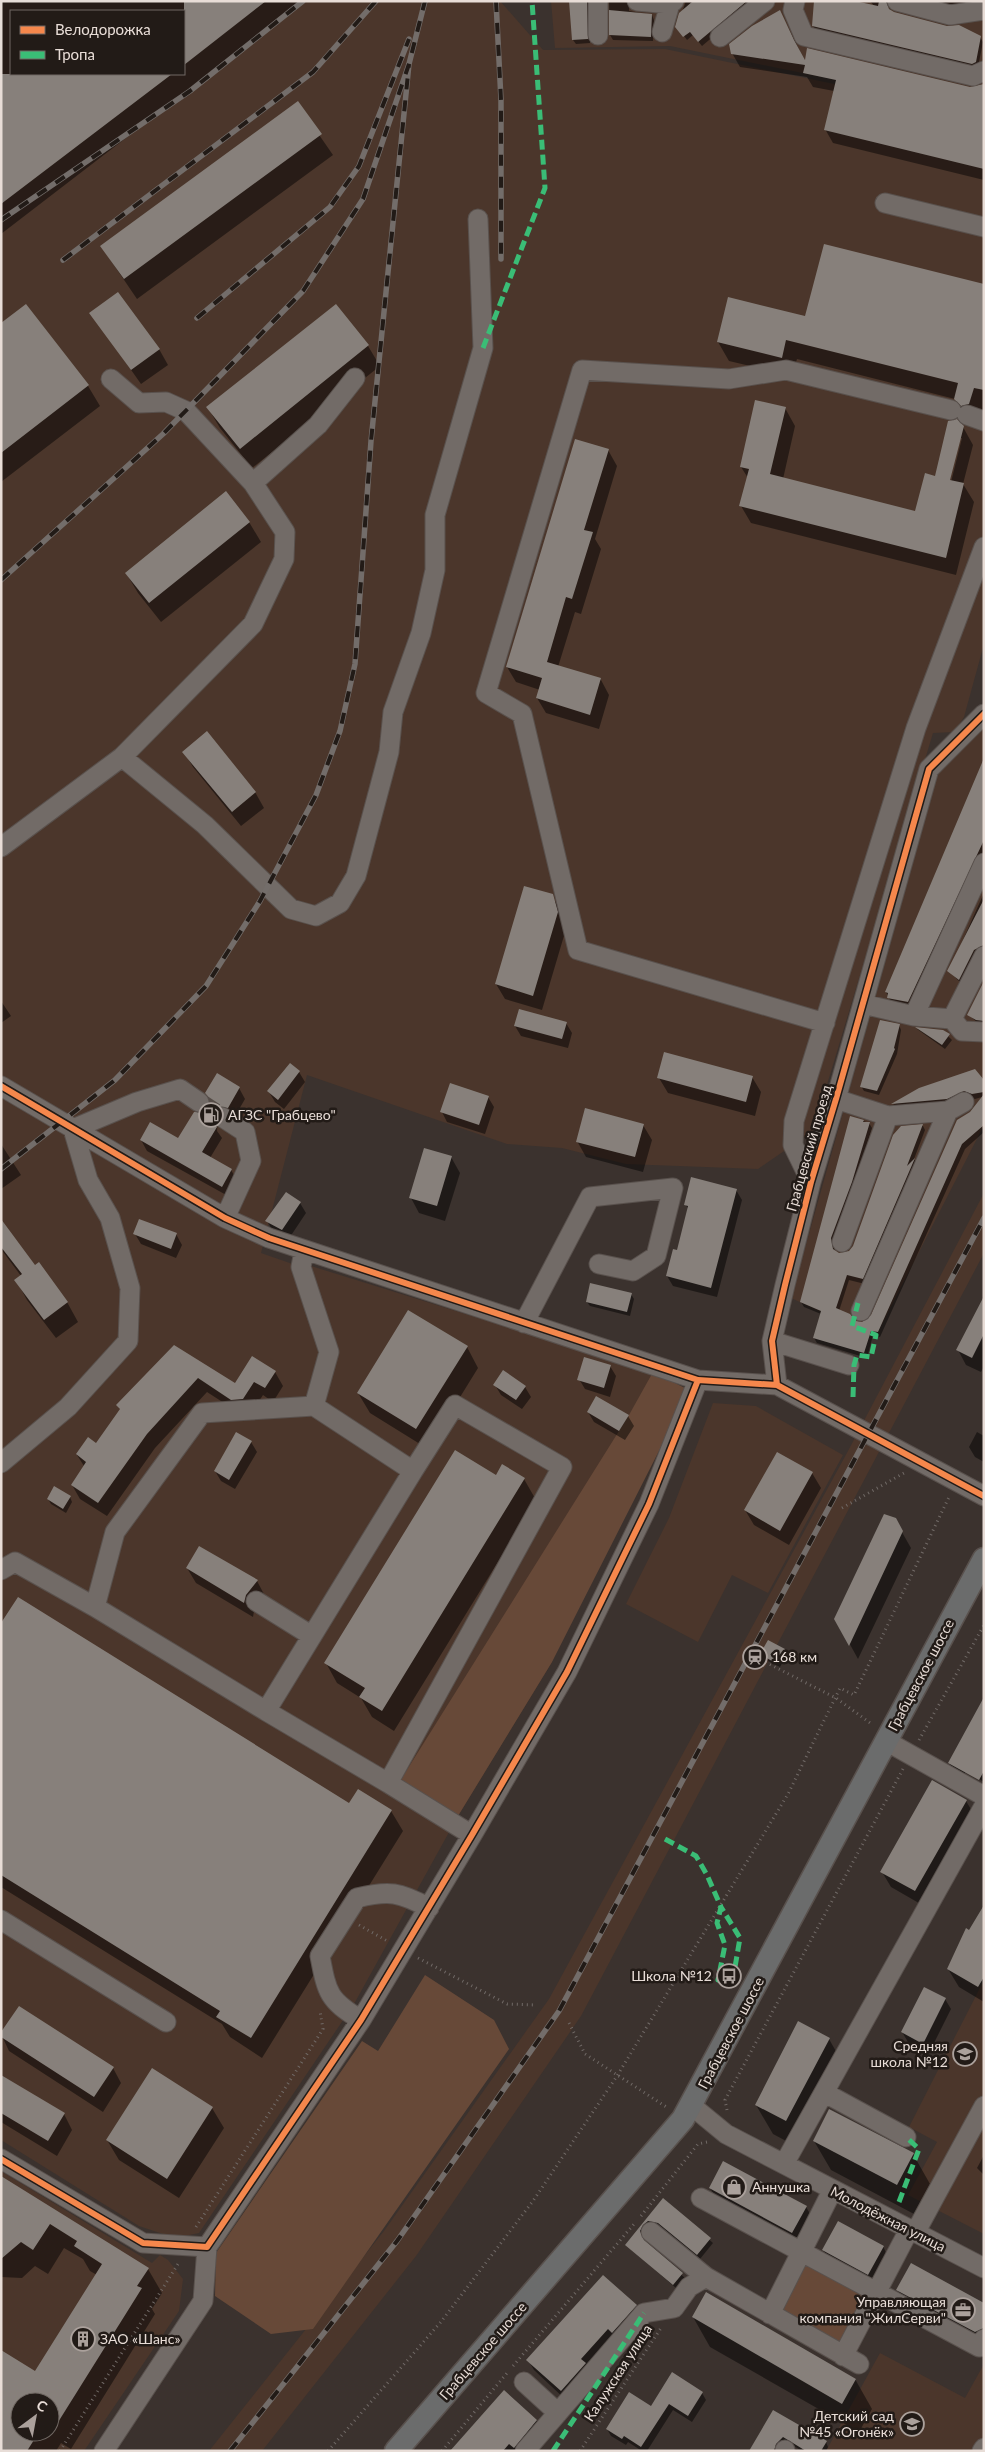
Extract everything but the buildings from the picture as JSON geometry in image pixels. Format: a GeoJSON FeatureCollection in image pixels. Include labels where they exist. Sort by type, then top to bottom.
{"type":"FeatureCollection","features":[{"type":"Feature","properties":{"kind":"main road","name":"Грабцевское шоссе"},"geometry":{"type":"LineString","coordinates":[[396,2451],[687,2113],[984,1559]]}},
{"type":"Feature","properties":{"kind":"street"},"geometry":{"type":"LineString","coordinates":[[598,1],[598,35]]}},
{"type":"Feature","properties":{"kind":"street"},"geometry":{"type":"LineString","coordinates":[[637,1],[672,2],[662,32]]}},
{"type":"Feature","properties":{"kind":"street"},"geometry":{"type":"LineString","coordinates":[[720,37],[765,1]]}},
{"type":"Feature","properties":{"kind":"street"},"geometry":{"type":"LineString","coordinates":[[795,1],[793,10],[804,36],[973,76],[984,71]]}},
{"type":"Feature","properties":{"kind":"street"},"geometry":{"type":"LineString","coordinates":[[897,1],[950,15],[984,10]]}},
{"type":"Feature","properties":{"kind":"street"},"geometry":{"type":"LineString","coordinates":[[885,203],[984,227]]}},
{"type":"Feature","properties":{"kind":"street"},"geometry":{"type":"LineString","coordinates":[[122,756],[205,825],[291,909],[316,916],[340,903],[356,876],[390,752],[393,712],[421,633],[436,570],[435,515],[483,348],[478,219]]}},
{"type":"Feature","properties":{"kind":"street"},"geometry":{"type":"LineString","coordinates":[[825,1022],[578,950],[522,714],[486,694],[582,370],[729,379],[786,370],[967,415]]}},
{"type":"Feature","properties":{"kind":"street"},"geometry":{"type":"LineString","coordinates":[[253,484],[318,425],[355,378]]}},
{"type":"Feature","properties":{"kind":"street"},"geometry":{"type":"LineString","coordinates":[[1,846],[122,756],[253,624],[284,559],[285,532],[253,484],[186,411],[166,402],[140,403],[111,379]]}},
{"type":"Feature","properties":{"kind":"street"},"geometry":{"type":"LineString","coordinates":[[811,1182],[793,1145],[794,1121],[916,728],[984,547]]}},
{"type":"Feature","properties":{"kind":"street","name":"Грабцевский проезд"},"geometry":{"type":"LineString","coordinates":[[777,1385],[772,1341],[811,1182],[929,769],[984,714]]}},
{"type":"Feature","properties":{"kind":"street"},"geometry":{"type":"LineString","coordinates":[[914,1016],[984,863]]}},
{"type":"Feature","properties":{"kind":"street"},"geometry":{"type":"LineString","coordinates":[[952,1019],[984,956]]}},
{"type":"Feature","properties":{"kind":"street"},"geometry":{"type":"LineString","coordinates":[[863,1004],[914,1016],[952,1019],[962,1031],[984,1032]]}},
{"type":"Feature","properties":{"kind":"street"},"geometry":{"type":"LineString","coordinates":[[1,1086],[225,1218],[269,1238],[698,1380],[777,1385],[984,1496]]}},
{"type":"Feature","properties":{"kind":"street"},"geometry":{"type":"LineString","coordinates":[[74,1129],[137,1102],[180,1089],[200,1102]]}},
{"type":"Feature","properties":{"kind":"street"},"geometry":{"type":"LineString","coordinates":[[836,1099],[888,1116],[948,1111],[964,1102]]}},
{"type":"Feature","properties":{"kind":"street"},"geometry":{"type":"LineString","coordinates":[[861,1311],[948,1111]]}},
{"type":"Feature","properties":{"kind":"street"},"geometry":{"type":"LineString","coordinates":[[842,1242],[888,1116]]}},
{"type":"Feature","properties":{"kind":"street"},"geometry":{"type":"LineString","coordinates":[[222,1117],[245,1132],[251,1161],[225,1218]]}},
{"type":"Feature","properties":{"kind":"street"},"geometry":{"type":"LineString","coordinates":[[1,1462],[68,1407],[128,1341],[130,1288],[110,1218],[88,1180],[74,1129]]}},
{"type":"Feature","properties":{"kind":"street"},"geometry":{"type":"LineString","coordinates":[[524,1323],[590,1197],[673,1188],[656,1256],[633,1271],[599,1264]]}},
{"type":"Feature","properties":{"kind":"street"},"geometry":{"type":"LineString","coordinates":[[304,1250],[301,1267],[329,1352],[314,1406]]}},
{"type":"Feature","properties":{"kind":"street"},"geometry":{"type":"LineString","coordinates":[[772,1341],[849,1365]]}},
{"type":"Feature","properties":{"kind":"street"},"geometry":{"type":"LineString","coordinates":[[104,2451],[204,2301],[207,2247],[361,2020],[472,1835],[575,1655],[649,1504],[698,1380]]}},
{"type":"Feature","properties":{"kind":"street"},"geometry":{"type":"LineString","coordinates":[[266,1710],[455,1405],[562,1467],[388,1783]]}},
{"type":"Feature","properties":{"kind":"street"},"geometry":{"type":"LineString","coordinates":[[95,1606],[115,1532],[202,1413],[314,1406],[413,1471]]}},
{"type":"Feature","properties":{"kind":"street"},"geometry":{"type":"LineString","coordinates":[[1,1570],[15,1562],[95,1606],[472,1835]]}},
{"type":"Feature","properties":{"kind":"street"},"geometry":{"type":"LineString","coordinates":[[256,1601],[312,1636]]}},
{"type":"Feature","properties":{"kind":"street"},"geometry":{"type":"LineString","coordinates":[[888,1737],[911,1755],[984,1796]]}},
{"type":"Feature","properties":{"kind":"street"},"geometry":{"type":"LineString","coordinates":[[784,2164],[984,1806]]}},
{"type":"Feature","properties":{"kind":"street"},"geometry":{"type":"LineString","coordinates":[[361,2020],[340,2007],[326,1989],[320,1956],[358,1898],[378,1893],[406,1895],[429,1908]]}},
{"type":"Feature","properties":{"kind":"street"},"geometry":{"type":"LineString","coordinates":[[1,1920],[166,2022]]}},
{"type":"Feature","properties":{"kind":"street"},"geometry":{"type":"LineString","coordinates":[[825,2093],[906,2137]]}},
{"type":"Feature","properties":{"kind":"street"},"geometry":{"type":"LineString","coordinates":[[651,2232],[706,2277],[851,2360],[876,2292],[984,2106]]}},
{"type":"Feature","properties":{"kind":"street","name":"Молодёжная улица"},"geometry":{"type":"LineString","coordinates":[[687,2113],[984,2268]]}},
{"type":"Feature","properties":{"kind":"street"},"geometry":{"type":"LineString","coordinates":[[1,2160],[143,2243],[207,2247]]}},
{"type":"Feature","properties":{"kind":"street"},"geometry":{"type":"LineString","coordinates":[[770,2314],[832,2190]]}},
{"type":"Feature","properties":{"kind":"street"},"geometry":{"type":"LineString","coordinates":[[701,2198],[979,2347],[984,2339]]}},
{"type":"Feature","properties":{"kind":"street"},"geometry":{"type":"LineString","coordinates":[[525,2451],[644,2313],[674,2308],[688,2287],[706,2277]]}},
{"type":"Feature","properties":{"kind":"street"},"geometry":{"type":"LineString","coordinates":[[524,2382],[558,2413]]}},
{"type":"Feature","properties":{"kind":"path"},"geometry":{"type":"LineString","coordinates":[[842,1508],[908,1471]]}},
{"type":"Feature","properties":{"kind":"path"},"geometry":{"type":"LineString","coordinates":[[328,2451],[440,2323],[534,2202],[617,2076],[788,1794],[840,1688],[854,1695],[952,1490]]}},
{"type":"Feature","properties":{"kind":"path"},"geometry":{"type":"LineString","coordinates":[[727,2111],[725,2100],[911,1755],[984,1625]]}},
{"type":"Feature","properties":{"kind":"path"},"geometry":{"type":"LineString","coordinates":[[761,1660],[836,1698],[888,1737]]}},
{"type":"Feature","properties":{"kind":"path"},"geometry":{"type":"LineString","coordinates":[[345,1917],[403,1950],[508,2004],[536,2005]]}},
{"type":"Feature","properties":{"kind":"path"},"geometry":{"type":"LineString","coordinates":[[60,2451],[188,2246],[200,2220],[323,2029],[319,2001]]}},
{"type":"Feature","properties":{"kind":"path"},"geometry":{"type":"LineString","coordinates":[[768,2009],[773,2012]]}},
{"type":"Feature","properties":{"kind":"path"},"geometry":{"type":"LineString","coordinates":[[569,2023],[585,2054],[617,2076],[687,2113],[709,2141]]}},
{"type":"Feature","properties":{"kind":"shaded area"},"geometry":{"type":"Polygon","coordinates":[[[1,1],[500,1],[543,50],[665,49],[984,115],[984,644],[964,717],[954,732],[933,733],[813,1131],[758,1169],[626,1164],[562,1148],[507,1144],[307,1075],[261,1253],[307,1269],[311,1266],[653,1372],[552,1662],[458,1816],[354,2004],[199,2233],[175,2238],[139,2226],[1,2140],[1,1]]]}},
{"type":"Feature","properties":{"kind":"shaded area"},"geometry":{"type":"Polygon","coordinates":[[[551,1],[973,1],[984,19],[984,110],[670,46],[555,48],[551,1]]]}},
{"type":"Feature","properties":{"kind":"shaded area"},"geometry":{"type":"Polygon","coordinates":[[[984,726],[984,1125],[878,1332],[852,1326],[791,1298],[938,774],[984,726]]]}},
{"type":"Feature","properties":{"kind":"shaded area"},"geometry":{"type":"Polygon","coordinates":[[[984,1193],[984,1253],[581,2016],[416,2256],[262,2451],[209,2451],[384,2231],[549,1999],[848,1451],[984,1193]]]}},
{"type":"Feature","properties":{"kind":"shaded area"},"geometry":{"type":"Polygon","coordinates":[[[653,1372],[685,1388],[665,1439],[552,1662],[458,1816],[400,1781],[629,1415],[653,1372]]]}},
{"type":"Feature","properties":{"kind":"shaded area"},"geometry":{"type":"Polygon","coordinates":[[[713,1403],[756,1406],[843,1455],[768,1593],[732,1575],[698,1642],[626,1604],[669,1518],[713,1403]]]}},
{"type":"Feature","properties":{"kind":"shaded area"},"geometry":{"type":"Polygon","coordinates":[[[425,1975],[494,2020],[509,2049],[313,2329],[271,2334],[215,2296],[216,2253],[362,2041],[378,2051],[425,1975]]]}},
{"type":"Feature","properties":{"kind":"shaded area","name":"Средняя школа №12"},"geometry":{"type":"Polygon","coordinates":[[[984,1980],[984,2234],[908,2195],[937,2142],[909,2127],[984,1980]]]}},
{"type":"Feature","properties":{"kind":"shaded area"},"geometry":{"type":"Polygon","coordinates":[[[1,2171],[152,2263],[160,2255],[168,2260],[183,2279],[179,2311],[84,2451],[1,2451],[1,2171]]]}},
{"type":"Feature","properties":{"kind":"shaded area"},"geometry":{"type":"Polygon","coordinates":[[[806,2262],[867,2296],[841,2346],[780,2312],[806,2262]]]}},
{"type":"Feature","properties":{"kind":"shaded area","name":"Детский сад №45 «Огонёк»"},"geometry":{"type":"Polygon","coordinates":[[[880,2353],[965,2398],[984,2364],[984,2451],[826,2451],[880,2353]]]}},
{"type":"Feature","properties":{"kind":"tunnel"},"geometry":{"type":"LineString","coordinates":[[199,1102],[222,1117]]}},
{"type":"Feature","properties":{"kind":"railway"},"geometry":{"type":"LineString","coordinates":[[1,220],[190,91],[303,1]]}},
{"type":"Feature","properties":{"kind":"railway"},"geometry":{"type":"LineString","coordinates":[[63,260],[313,72],[376,1]]}},
{"type":"Feature","properties":{"kind":"railway"},"geometry":{"type":"LineString","coordinates":[[1,580],[163,434],[303,291],[363,199],[409,64],[425,1]]}},
{"type":"Feature","properties":{"kind":"railway"},"geometry":{"type":"LineString","coordinates":[[496,1],[501,100],[501,259]]}},
{"type":"Feature","properties":{"kind":"railway"},"geometry":{"type":"LineString","coordinates":[[197,318],[330,207],[359,166],[409,39]]}},
{"type":"Feature","properties":{"kind":"railway"},"geometry":{"type":"LineString","coordinates":[[1,1169],[115,1080],[206,986],[260,901],[316,795],[340,731],[355,664],[371,441],[409,64]]}},
{"type":"Feature","properties":{"kind":"railway"},"geometry":{"type":"LineString","coordinates":[[230,2451],[397,2241],[559,2011],[984,1218]]}},
{"type":"Feature","properties":{"kind":"marked path"},"geometry":{"type":"LineString","coordinates":[[483,348],[545,188],[532,1]]}},
{"type":"Feature","properties":{"kind":"marked path"},"geometry":{"type":"LineString","coordinates":[[853,1397],[854,1365],[857,1355],[871,1357],[876,1335],[852,1326],[858,1303]]}},
{"type":"Feature","properties":{"kind":"marked path"},"geometry":{"type":"LineString","coordinates":[[665,1839],[696,1856],[707,1875],[721,1907],[717,1923],[725,1945],[718,1980],[725,1983],[735,1967],[740,1938],[721,1907]]}},
{"type":"Feature","properties":{"kind":"marked path"},"geometry":{"type":"LineString","coordinates":[[899,2202],[919,2149],[906,2137]]}},
{"type":"Feature","properties":{"kind":"marked path"},"geometry":{"type":"LineString","coordinates":[[553,2451],[644,2313]]}},
{"type":"Feature","properties":{"kind":"cycle path"},"geometry":{"type":"LineString","coordinates":[[777,1385],[772,1341],[785,1285],[811,1182],[929,769],[984,714]]}},
{"type":"Feature","properties":{"kind":"cycle path"},"geometry":{"type":"LineString","coordinates":[[1,1086],[225,1218],[269,1238],[698,1380],[777,1385],[984,1496]]}},
{"type":"Feature","properties":{"kind":"cycle path"},"geometry":{"type":"LineString","coordinates":[[1,2159],[143,2243],[207,2247],[361,2020],[567,1672],[649,1504],[698,1380]]}},
{"type":"Feature","properties":{"kind":"place","name":"АГЗС \"Грабцево\""},"geometry":{"type":"Point","coordinates":[211,1115]}},
{"type":"Feature","properties":{"kind":"place","name":"168 км"},"geometry":{"type":"Point","coordinates":[755,1657]}},
{"type":"Feature","properties":{"kind":"place","name":"Школа №12"},"geometry":{"type":"Point","coordinates":[729,1976]}},
{"type":"Feature","properties":{"kind":"place","name":"Средняя школа №12"},"geometry":{"type":"Point","coordinates":[965,2054]}},
{"type":"Feature","properties":{"kind":"place","name":"Аннушка"},"geometry":{"type":"Point","coordinates":[734,2187]}},
{"type":"Feature","properties":{"kind":"place","name":"Управляющая компания \"ЖилСерви\""},"geometry":{"type":"Point","coordinates":[963,2310]}},
{"type":"Feature","properties":{"kind":"place","name":"ЗАО «Шанс»"},"geometry":{"type":"Point","coordinates":[83,2339]}},
{"type":"Feature","properties":{"kind":"place","name":"Детский сад №45 «Огонёк»"},"geometry":{"type":"Point","coordinates":[912,2424]}}]}
